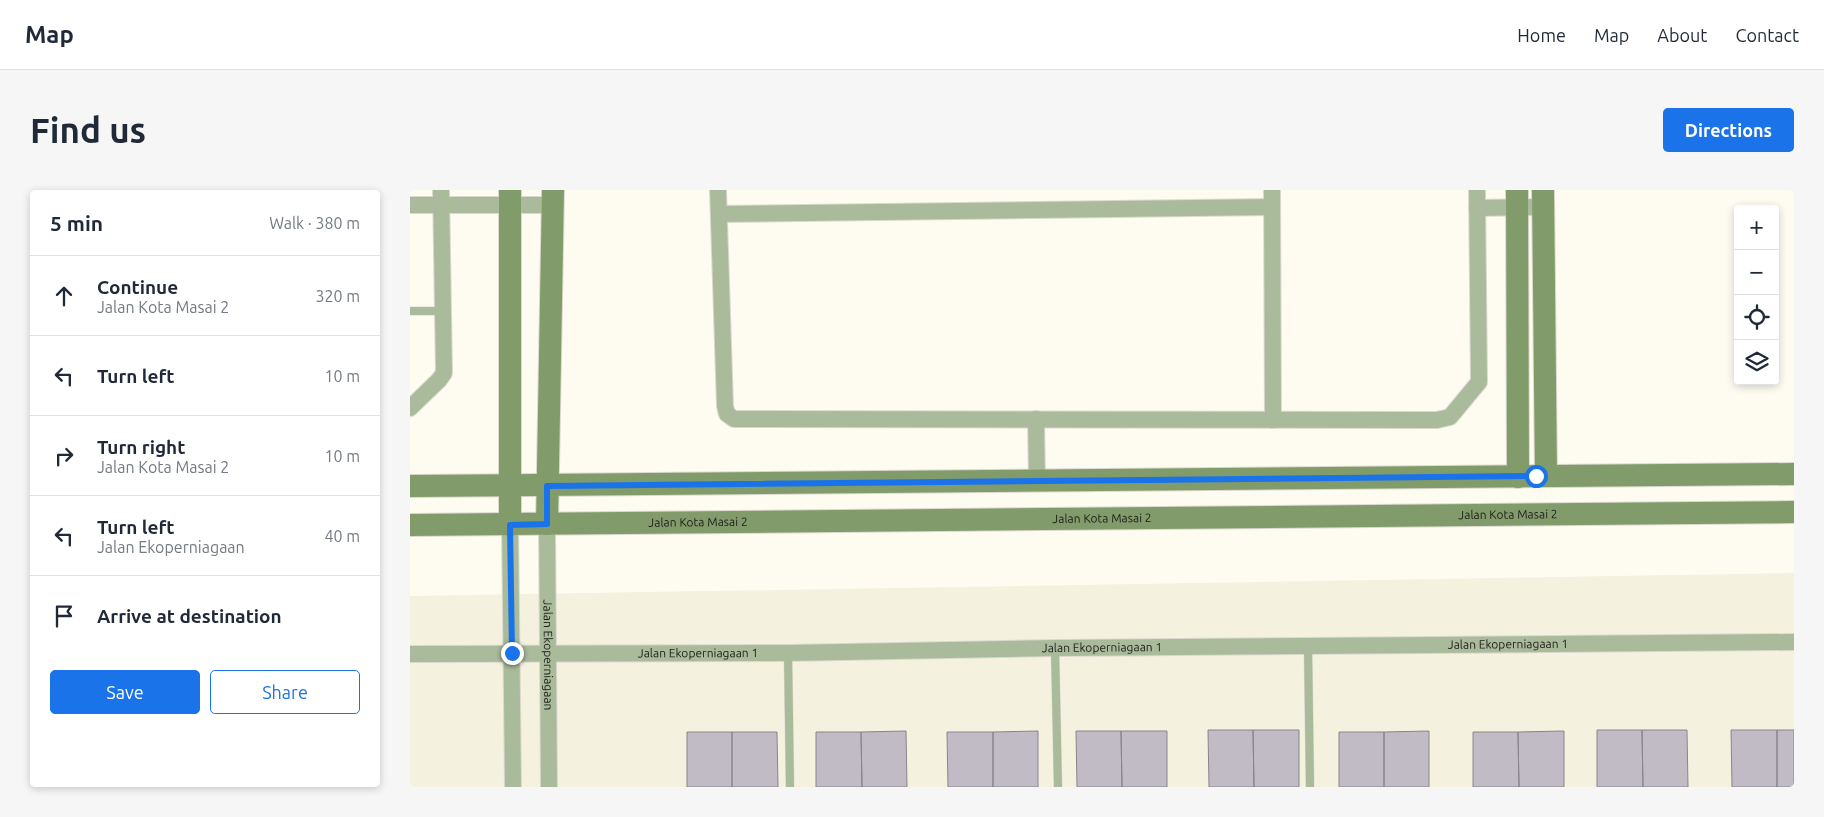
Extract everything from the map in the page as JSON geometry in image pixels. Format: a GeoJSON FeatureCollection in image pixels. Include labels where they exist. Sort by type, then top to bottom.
{"type":"FeatureCollection","features":[{"type":"Feature","properties":{"kind":"main road"},"geometry":{"type":"LineString","coordinates":[[510,198],[510,525]]}},
{"type":"Feature","properties":{"kind":"main road"},"geometry":{"type":"LineString","coordinates":[[547,524],[553,198]]}},
{"type":"Feature","properties":{"kind":"main road"},"geometry":{"type":"LineString","coordinates":[[1517,199],[1518,477]]}},
{"type":"Feature","properties":{"kind":"main road"},"geometry":{"type":"LineString","coordinates":[[1543,199],[1546,476]]}},
{"type":"Feature","properties":{"kind":"main road"},"geometry":{"type":"LineString","coordinates":[[410,486],[1794,474]]}},
{"type":"Feature","properties":{"kind":"main road","name":"Jalan Kota Masai 2"},"geometry":{"type":"LineString","coordinates":[[410,525],[1794,512]]}},
{"type":"Feature","properties":{"kind":"street"},"geometry":{"type":"LineString","coordinates":[[718,190],[725,406],[727,414],[734,418],[1273,420],[1437,420],[1450,417],[1479,382],[1477,190]]}},
{"type":"Feature","properties":{"kind":"street"},"geometry":{"type":"LineString","coordinates":[[1272,190],[1273,420]]}},
{"type":"Feature","properties":{"kind":"street"},"geometry":{"type":"LineString","coordinates":[[410,408],[440,380],[444,373],[441,197]]}},
{"type":"Feature","properties":{"kind":"street"},"geometry":{"type":"LineString","coordinates":[[410,205],[441,197],[553,198]]}},
{"type":"Feature","properties":{"kind":"street"},"geometry":{"type":"LineString","coordinates":[[1477,208],[1517,199],[1543,199]]}},
{"type":"Feature","properties":{"kind":"street"},"geometry":{"type":"LineString","coordinates":[[719,214],[1272,207]]}},
{"type":"Feature","properties":{"kind":"street"},"geometry":{"type":"LineString","coordinates":[[1036,419],[1037,481]]}},
{"type":"Feature","properties":{"kind":"street","name":"Jalan Ekoperniagaan"},"geometry":{"type":"LineString","coordinates":[[547,524],[549,787]]}},
{"type":"Feature","properties":{"kind":"street"},"geometry":{"type":"LineString","coordinates":[[510,525],[513,787]]}},
{"type":"Feature","properties":{"kind":"street","name":"Jalan Ekoperniagaan 1"},"geometry":{"type":"LineString","coordinates":[[410,654],[788,653],[1055,648],[1794,642]]}},
{"type":"Feature","properties":{"kind":"lane"},"geometry":{"type":"LineString","coordinates":[[410,311],[443,311]]}},
{"type":"Feature","properties":{"kind":"lane"},"geometry":{"type":"LineString","coordinates":[[1308,646],[1310,787]]}},
{"type":"Feature","properties":{"kind":"lane"},"geometry":{"type":"LineString","coordinates":[[1055,648],[1058,787]]}},
{"type":"Feature","properties":{"kind":"lane"},"geometry":{"type":"LineString","coordinates":[[788,653],[790,787]]}},
{"type":"Feature","properties":{"kind":"shaded area"},"geometry":{"type":"Polygon","coordinates":[[[1794,573],[1794,787],[410,787],[410,596],[1794,573]]]}},
{"type":"Feature","properties":{"kind":"building"},"geometry":{"type":"Polygon","coordinates":[[[1208,730],[1253,730],[1254,787],[1209,787],[1208,730]]]}},
{"type":"Feature","properties":{"kind":"building"},"geometry":{"type":"Polygon","coordinates":[[[1253,730],[1299,730],[1299,787],[1254,787],[1253,730]]]}},
{"type":"Feature","properties":{"kind":"building"},"geometry":{"type":"Polygon","coordinates":[[[1597,730],[1642,730],[1643,787],[1597,787],[1597,730]]]}},
{"type":"Feature","properties":{"kind":"building"},"geometry":{"type":"Polygon","coordinates":[[[1642,730],[1687,730],[1688,787],[1643,787],[1642,730]]]}},
{"type":"Feature","properties":{"kind":"building"},"geometry":{"type":"Polygon","coordinates":[[[1731,730],[1777,730],[1777,787],[1732,787],[1731,730]]]}},
{"type":"Feature","properties":{"kind":"building"},"geometry":{"type":"Polygon","coordinates":[[[1777,730],[1794,730],[1794,787],[1777,787],[1777,730]]]}},
{"type":"Feature","properties":{"kind":"building"},"geometry":{"type":"Polygon","coordinates":[[[906,731],[907,787],[862,787],[861,732],[906,731]]]}},
{"type":"Feature","properties":{"kind":"building"},"geometry":{"type":"Polygon","coordinates":[[[1038,731],[1038,787],[993,787],[993,732],[1038,731]]]}},
{"type":"Feature","properties":{"kind":"building"},"geometry":{"type":"Polygon","coordinates":[[[1076,731],[1121,731],[1122,787],[1077,787],[1076,731]]]}},
{"type":"Feature","properties":{"kind":"building"},"geometry":{"type":"Polygon","coordinates":[[[1121,731],[1167,731],[1167,787],[1122,787],[1121,731]]]}},
{"type":"Feature","properties":{"kind":"building"},"geometry":{"type":"Polygon","coordinates":[[[1429,731],[1429,787],[1384,787],[1384,732],[1429,731]]]}},
{"type":"Feature","properties":{"kind":"building"},"geometry":{"type":"Polygon","coordinates":[[[1564,731],[1564,787],[1519,787],[1518,732],[1564,731]]]}},
{"type":"Feature","properties":{"kind":"building"},"geometry":{"type":"Polygon","coordinates":[[[687,732],[732,732],[732,787],[687,787],[687,732]]]}},
{"type":"Feature","properties":{"kind":"building"},"geometry":{"type":"Polygon","coordinates":[[[732,732],[777,732],[778,787],[732,787],[732,732]]]}},
{"type":"Feature","properties":{"kind":"building"},"geometry":{"type":"Polygon","coordinates":[[[816,732],[861,732],[862,787],[816,787],[816,732]]]}},
{"type":"Feature","properties":{"kind":"building"},"geometry":{"type":"Polygon","coordinates":[[[947,732],[993,732],[993,787],[948,787],[947,732]]]}},
{"type":"Feature","properties":{"kind":"building"},"geometry":{"type":"Polygon","coordinates":[[[1339,732],[1384,732],[1384,787],[1339,787],[1339,732]]]}},
{"type":"Feature","properties":{"kind":"building"},"geometry":{"type":"Polygon","coordinates":[[[1473,732],[1518,732],[1519,787],[1473,787],[1473,732]]]}},
{"type":"Feature","properties":{"kind":"route"},"geometry":{"type":"LineString","coordinates":[[512,653],[510,525],[547,524],[547,486],[1536,476]]}}]}
